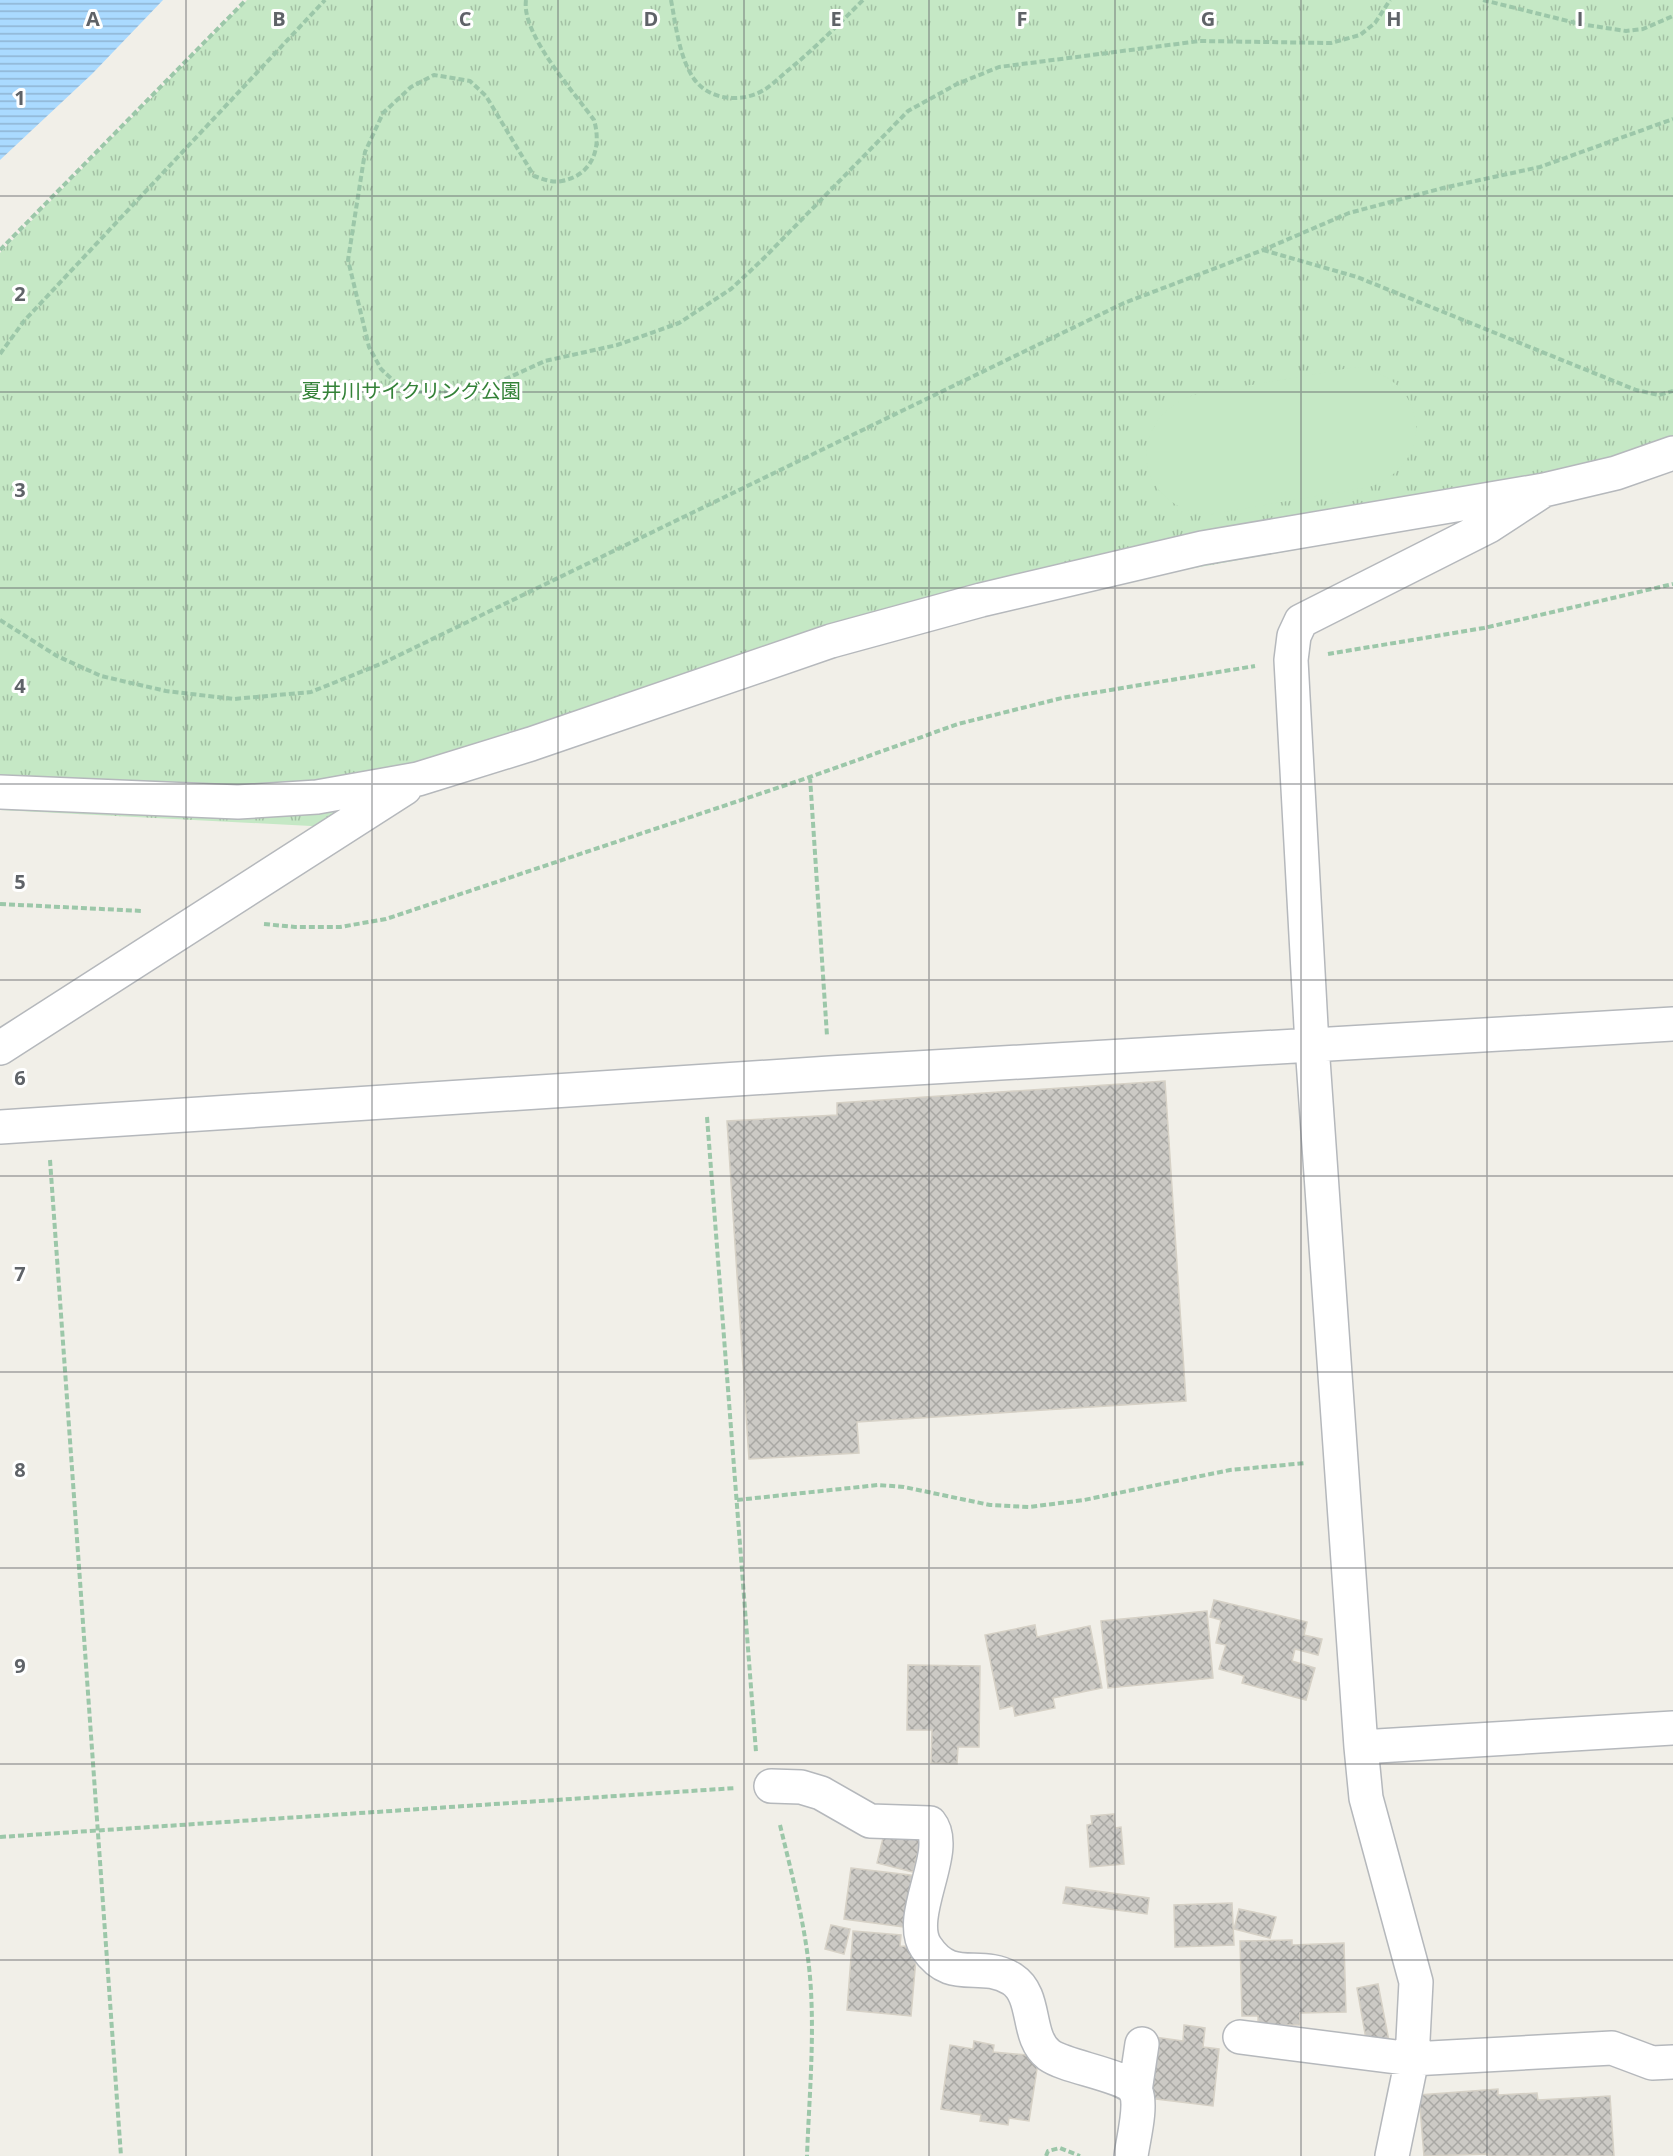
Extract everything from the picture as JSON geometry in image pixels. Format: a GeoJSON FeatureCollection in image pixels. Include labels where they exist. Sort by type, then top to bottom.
{"type":"FeatureCollection","features":[{"type":"Feature","properties":{"kind":"street"},"geometry":{"type":"LineString","coordinates":[[0,792],[238,802],[317,797],[418,779],[531,744],[831,641],[981,600],[1202,548],[1544,490],[1616,473],[1673,453]]}},
{"type":"Feature","properties":{"kind":"street"},"geometry":{"type":"LineString","coordinates":[[1392,2156],[1412,2059],[1416,1982],[1366,1798],[1361,1747],[1311,1045],[1291,660],[1294,636],[1301,621],[1489,526],[1544,490]]}},
{"type":"Feature","properties":{"kind":"street"},"geometry":{"type":"LineString","coordinates":[[0,1048],[418,779]]}},
{"type":"Feature","properties":{"kind":"street"},"geometry":{"type":"LineString","coordinates":[[0,1127],[830,1073],[1673,1024]]}},
{"type":"Feature","properties":{"kind":"street"},"geometry":{"type":"LineString","coordinates":[[1361,1747],[1673,1728]]}},
{"type":"Feature","properties":{"kind":"street"},"geometry":{"type":"LineString","coordinates":[[771,1786],[801,1787],[821,1793],[870,1821],[930,1823],[935,1829],[935,1851],[921,1924],[924,1944],[930,1953],[943,1966],[957,1970],[999,1973],[1012,1980],[1023,1988],[1039,2044],[1048,2054],[1060,2061],[1127,2083],[1136,2091]]}},
{"type":"Feature","properties":{"kind":"street"},"geometry":{"type":"LineString","coordinates":[[1240,2037],[1412,2059],[1612,2048],[1652,2063],[1673,2062]]}},
{"type":"Feature","properties":{"kind":"street"},"geometry":{"type":"LineString","coordinates":[[1131,2156],[1138,2105],[1136,2091],[1142,2044]]}},
{"type":"Feature","properties":{"kind":"path"},"geometry":{"type":"LineString","coordinates":[[0,250],[246,0]]}},
{"type":"Feature","properties":{"kind":"path"},"geometry":{"type":"LineString","coordinates":[[0,354],[24,321],[325,0]]}},
{"type":"Feature","properties":{"kind":"path"},"geometry":{"type":"LineString","coordinates":[[526,0],[525,8],[529,27],[542,49],[594,120],[598,134],[595,156],[581,172],[562,181],[550,181],[534,176],[486,96],[470,81],[434,75],[411,87],[383,113],[365,152],[348,260],[369,347],[381,369],[396,383],[417,392],[455,392],[486,388],[545,361],[617,345],[679,323],[731,289],[908,111],[957,84],[999,67],[1200,41],[1331,43],[1360,35],[1375,22],[1390,0]]}},
{"type":"Feature","properties":{"kind":"path"},"geometry":{"type":"LineString","coordinates":[[671,0],[682,54],[694,78],[703,88],[723,98],[747,97],[765,90],[800,61],[863,0]]}},
{"type":"Feature","properties":{"kind":"path"},"geometry":{"type":"LineString","coordinates":[[1483,0],[1580,24],[1626,31],[1643,29],[1673,16]]}},
{"type":"Feature","properties":{"kind":"path"},"geometry":{"type":"LineString","coordinates":[[0,620],[57,656],[112,679],[166,691],[234,699],[311,692],[383,663],[1124,303],[1263,250],[1349,213],[1443,188],[1540,166],[1673,119]]}},
{"type":"Feature","properties":{"kind":"path"},"geometry":{"type":"LineString","coordinates":[[1263,250],[1357,277],[1636,390],[1659,395],[1673,391]]}},
{"type":"Feature","properties":{"kind":"path"},"geometry":{"type":"LineString","coordinates":[[261,923],[295,927],[340,927],[386,919],[810,777],[958,724],[1062,698],[1484,628],[1673,584]]}},
{"type":"Feature","properties":{"kind":"path"},"geometry":{"type":"LineString","coordinates":[[810,777],[830,1073]]}},
{"type":"Feature","properties":{"kind":"path"},"geometry":{"type":"LineString","coordinates":[[0,904],[162,912],[204,917]]}},
{"type":"Feature","properties":{"kind":"path"},"geometry":{"type":"LineString","coordinates":[[704,1081],[757,1765],[771,1786],[801,1915],[811,1990],[807,2156]]}},
{"type":"Feature","properties":{"kind":"path"},"geometry":{"type":"LineString","coordinates":[[48,1124],[121,2156]]}},
{"type":"Feature","properties":{"kind":"path"},"geometry":{"type":"LineString","coordinates":[[737,1500],[878,1485],[903,1487],[990,1505],[1029,1508],[1084,1500],[1230,1470],[1341,1460]]}},
{"type":"Feature","properties":{"kind":"path"},"geometry":{"type":"LineString","coordinates":[[0,1837],[771,1786]]}},
{"type":"Feature","properties":{"kind":"path"},"geometry":{"type":"LineString","coordinates":[[1046,2156],[1048,2151],[1060,2148],[1080,2156]]}},
{"type":"Feature","properties":{"kind":"green space","name":"夏井川サイクリング公園"},"geometry":{"type":"Polygon","coordinates":[[[247,0],[1673,0],[1673,462],[1455,521],[990,605],[330,827],[0,810],[0,253],[247,0]]]}},
{"type":"Feature","properties":{"kind":"green space"},"geometry":{"type":"Polygon","coordinates":[[[1356,367],[1380,374],[1398,387],[1410,403],[1416,422],[1415,441],[1407,460],[1391,475],[1369,487],[1207,515],[1183,508],[1164,496],[1152,480],[1147,461],[1148,442],[1156,424],[1171,407],[1193,395],[1356,367]]]}},
{"type":"Feature","properties":{"kind":"water"},"geometry":{"type":"Polygon","coordinates":[[[0,0],[163,0],[92,74],[0,160],[0,0]]]}},
{"type":"Feature","properties":{"kind":"building"},"geometry":{"type":"Polygon","coordinates":[[[1165,1081],[1186,1401],[857,1422],[859,1453],[749,1459],[727,1121],[837,1115],[837,1103],[1165,1081]]]}},
{"type":"Feature","properties":{"kind":"building"},"geometry":{"type":"Polygon","coordinates":[[[1214,1600],[1307,1622],[1304,1635],[1322,1639],[1318,1655],[1295,1649],[1292,1661],[1315,1668],[1306,1700],[1242,1683],[1244,1676],[1219,1669],[1226,1645],[1216,1643],[1221,1620],[1210,1617],[1214,1600]]]}},
{"type":"Feature","properties":{"kind":"building"},"geometry":{"type":"Polygon","coordinates":[[[1207,1611],[1213,1678],[1108,1688],[1101,1621],[1207,1611]]]}},
{"type":"Feature","properties":{"kind":"building"},"geometry":{"type":"Polygon","coordinates":[[[1035,1625],[1037,1637],[1090,1626],[1102,1688],[1053,1698],[1055,1708],[1015,1716],[1013,1706],[1000,1709],[985,1635],[1035,1625]]]}},
{"type":"Feature","properties":{"kind":"building"},"geometry":{"type":"Polygon","coordinates":[[[908,1665],[980,1666],[979,1747],[958,1747],[957,1764],[931,1763],[932,1730],[907,1730],[908,1665]]]}},
{"type":"Feature","properties":{"kind":"building"},"geometry":{"type":"Polygon","coordinates":[[[1114,1814],[1115,1828],[1121,1827],[1124,1864],[1090,1867],[1087,1825],[1092,1824],[1091,1816],[1114,1814]]]}},
{"type":"Feature","properties":{"kind":"building"},"geometry":{"type":"Polygon","coordinates":[[[885,1830],[921,1839],[913,1872],[877,1863],[885,1830]]]}},
{"type":"Feature","properties":{"kind":"building"},"geometry":{"type":"Polygon","coordinates":[[[851,1868],[918,1876],[911,1928],[844,1919],[851,1868]]]}},
{"type":"Feature","properties":{"kind":"building"},"geometry":{"type":"Polygon","coordinates":[[[1066,1887],[1149,1898],[1147,1914],[1063,1903],[1066,1887]]]}},
{"type":"Feature","properties":{"kind":"building"},"geometry":{"type":"Polygon","coordinates":[[[1232,1903],[1234,1945],[1175,1947],[1174,1905],[1232,1903]]]}},
{"type":"Feature","properties":{"kind":"building"},"geometry":{"type":"Polygon","coordinates":[[[1239,1909],[1276,1917],[1270,1938],[1234,1929],[1239,1909]]]}},
{"type":"Feature","properties":{"kind":"building"},"geometry":{"type":"Polygon","coordinates":[[[831,1925],[850,1929],[844,1954],[825,1949],[831,1925]]]}},
{"type":"Feature","properties":{"kind":"building"},"geometry":{"type":"Polygon","coordinates":[[[853,1931],[901,1935],[900,1946],[917,1947],[911,2016],[847,2010],[853,1931]]]}},
{"type":"Feature","properties":{"kind":"building"},"geometry":{"type":"Polygon","coordinates":[[[1292,1940],[1292,1945],[1344,1943],[1346,2012],[1300,2013],[1300,2025],[1258,2025],[1258,2016],[1242,2016],[1240,1941],[1292,1940]]]}},
{"type":"Feature","properties":{"kind":"building"},"geometry":{"type":"Polygon","coordinates":[[[1378,1984],[1389,2041],[1367,2045],[1357,1988],[1378,1984]]]}},
{"type":"Feature","properties":{"kind":"building"},"geometry":{"type":"Polygon","coordinates":[[[1184,2025],[1205,2028],[1203,2047],[1219,2049],[1213,2106],[1148,2098],[1155,2037],[1183,2041],[1184,2025]]]}},
{"type":"Feature","properties":{"kind":"building"},"geometry":{"type":"Polygon","coordinates":[[[974,2041],[994,2045],[993,2052],[1039,2056],[1029,2121],[1009,2118],[1008,2125],[980,2121],[981,2115],[941,2109],[950,2045],[973,2049],[974,2041]]]}},
{"type":"Feature","properties":{"kind":"building"},"geometry":{"type":"Polygon","coordinates":[[[1498,2089],[1498,2095],[1537,2093],[1538,2100],[1610,2096],[1614,2156],[1488,2156],[1488,2154],[1424,2156],[1419,2095],[1498,2089]]]}}]}
